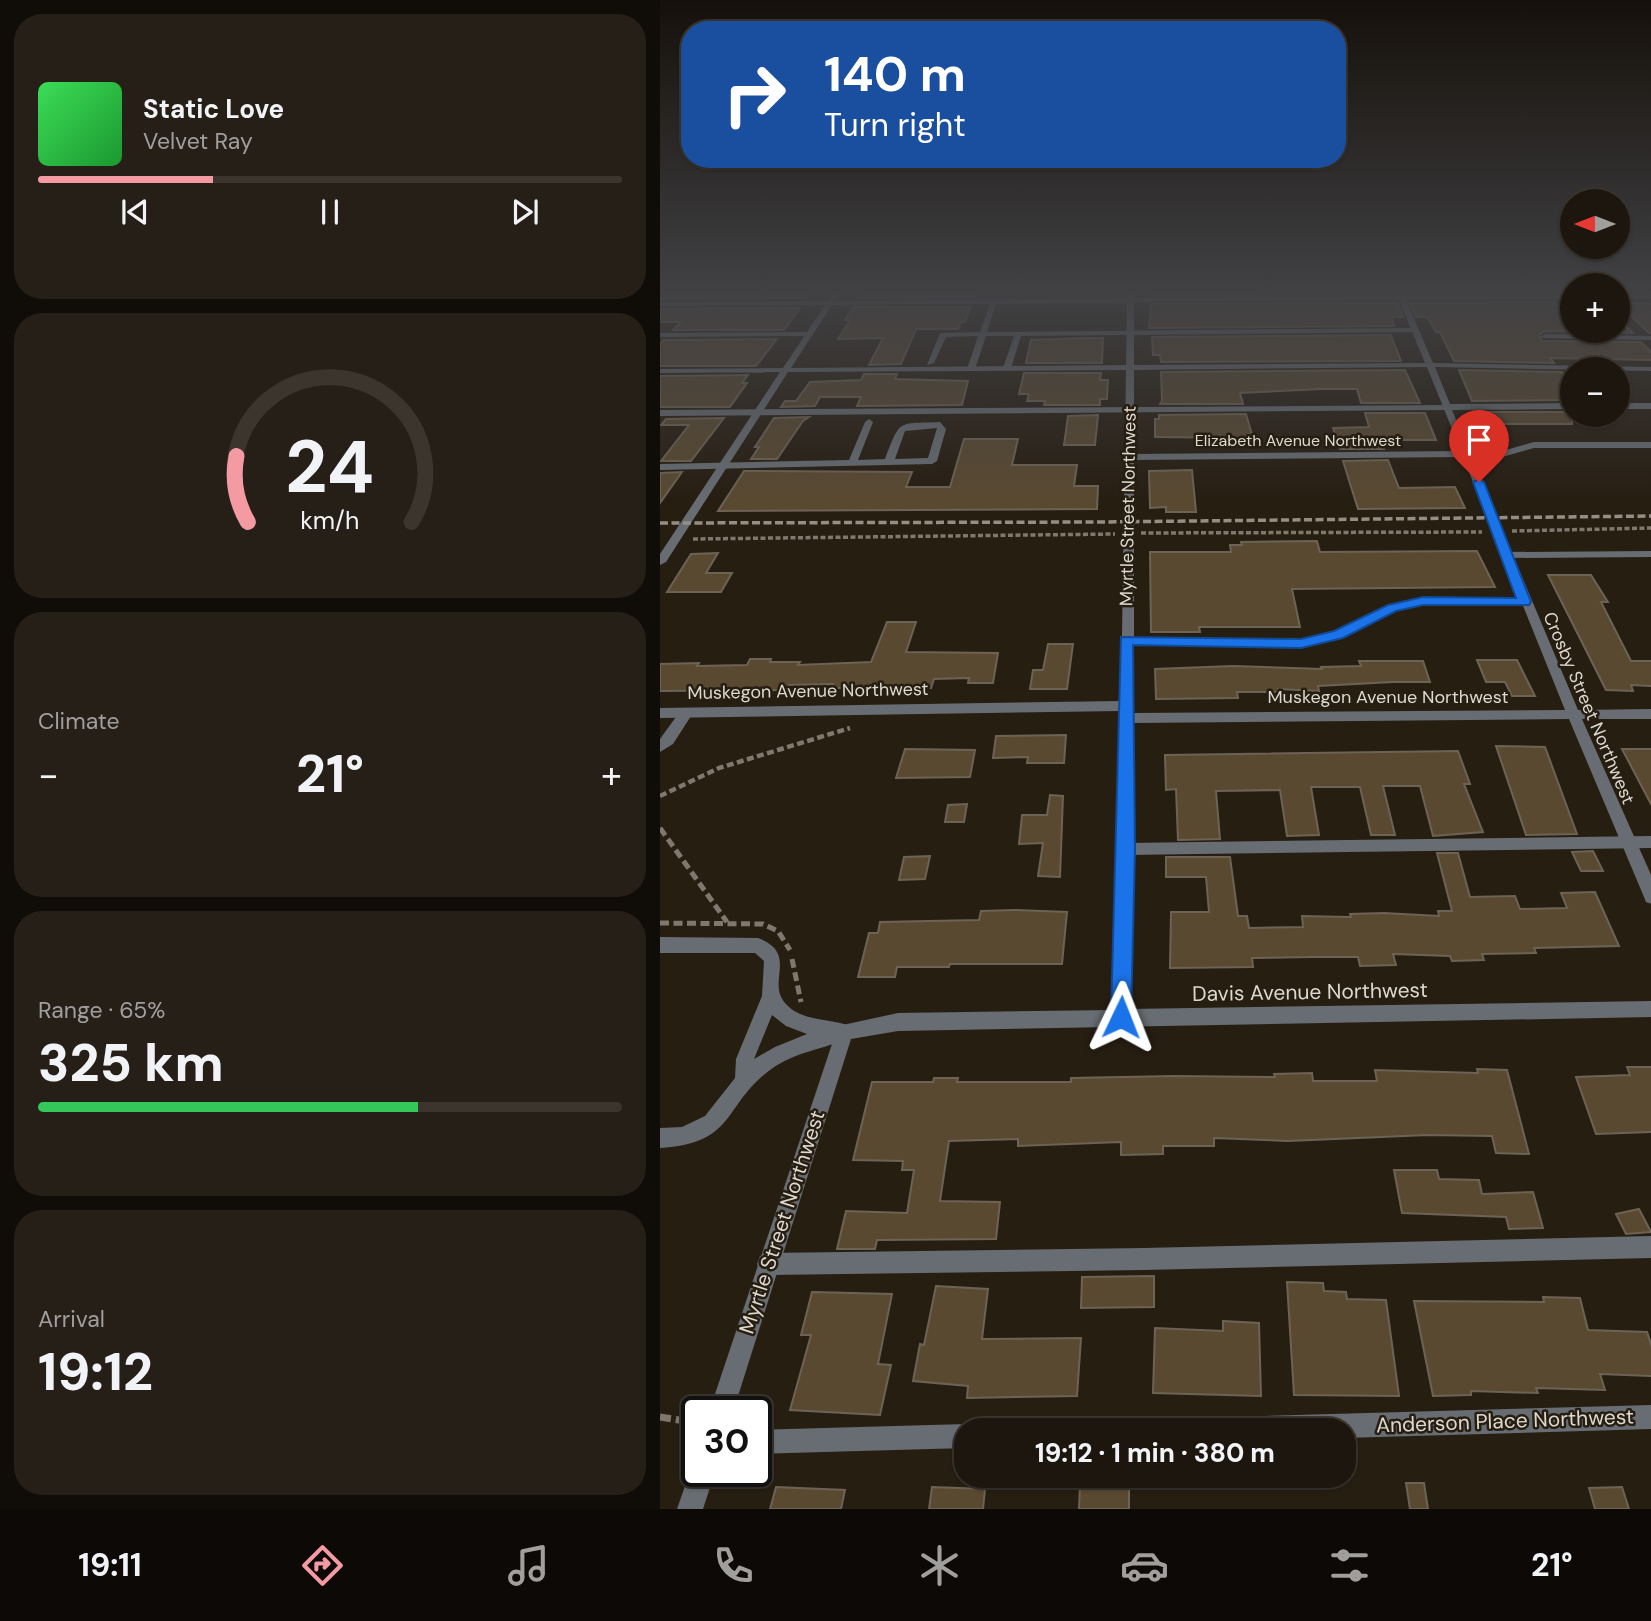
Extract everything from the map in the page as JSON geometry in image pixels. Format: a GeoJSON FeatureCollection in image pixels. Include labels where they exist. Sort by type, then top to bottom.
{"type":"FeatureCollection","features":[{"type":"Feature","properties":{"kind":"street"},"geometry":{"type":"LineString","coordinates":[[662,555],[791,360]]}},
{"type":"Feature","properties":{"kind":"street"},"geometry":{"type":"LineString","coordinates":[[971,369],[974,360]]}},
{"type":"Feature","properties":{"kind":"street"},"geometry":{"type":"LineString","coordinates":[[1007,368],[1009,360]]}},
{"type":"Feature","properties":{"kind":"street","name":"Myrtle Street Northwest"},"geometry":{"type":"LineString","coordinates":[[1121,1017],[1126,849],[1129,360]]}},
{"type":"Feature","properties":{"kind":"street","name":"Crosby Street Northwest"},"geometry":{"type":"LineString","coordinates":[[1428,360],[1524,602],[1651,897]]}},
{"type":"Feature","properties":{"kind":"street"},"geometry":{"type":"LineString","coordinates":[[660,371],[1430,365],[1651,369]]}},
{"type":"Feature","properties":{"kind":"street"},"geometry":{"type":"LineString","coordinates":[[660,413],[1560,406]]}},
{"type":"Feature","properties":{"kind":"street"},"geometry":{"type":"LineString","coordinates":[[1630,406],[1651,406]]}},
{"type":"Feature","properties":{"kind":"street"},"geometry":{"type":"LineString","coordinates":[[852,463],[869,422]]}},
{"type":"Feature","properties":{"kind":"street"},"geometry":{"type":"LineString","coordinates":[[660,467],[721,466],[932,461],[942,429],[940,425],[907,426],[901,429],[889,462]]}},
{"type":"Feature","properties":{"kind":"street","name":"Elizabeth Avenue Northwest"},"geometry":{"type":"LineString","coordinates":[[1129,457],[1488,458],[1534,445],[1651,445]]}},
{"type":"Feature","properties":{"kind":"street"},"geometry":{"type":"LineString","coordinates":[[1507,555],[1651,554]]}},
{"type":"Feature","properties":{"kind":"street"},"geometry":{"type":"LineString","coordinates":[[1126,640],[1301,643],[1338,635],[1392,608],[1423,601],[1524,602]]}},
{"type":"Feature","properties":{"kind":"street"},"geometry":{"type":"LineString","coordinates":[[660,747],[668,740],[686,712]]}},
{"type":"Feature","properties":{"kind":"street","name":"Muskegon Avenue Northwest"},"geometry":{"type":"LineString","coordinates":[[660,713],[1651,714]]}},
{"type":"Feature","properties":{"kind":"street"},"geometry":{"type":"LineString","coordinates":[[1126,849],[1651,842]]}},
{"type":"Feature","properties":{"kind":"street"},"geometry":{"type":"LineString","coordinates":[[660,945],[758,946],[773,958],[771,996],[745,1059],[744,1080]]}},
{"type":"Feature","properties":{"kind":"street"},"geometry":{"type":"LineString","coordinates":[[771,996],[782,1014],[799,1024],[844,1032]]}},
{"type":"Feature","properties":{"kind":"street","name":"Davis Avenue Northwest"},"geometry":{"type":"LineString","coordinates":[[844,1032],[898,1022],[1651,1009]]}},
{"type":"Feature","properties":{"kind":"street","name":"Myrtle Street Northwest"},"geometry":{"type":"LineString","coordinates":[[726,1396],[844,1032]]}},
{"type":"Feature","properties":{"kind":"street"},"geometry":{"type":"LineString","coordinates":[[660,1139],[677,1139],[703,1131],[727,1108],[744,1080],[790,1048],[844,1032]]}},
{"type":"Feature","properties":{"kind":"street"},"geometry":{"type":"LineString","coordinates":[[768,1264],[1144,1259],[1651,1247]]}},
{"type":"Feature","properties":{"kind":"street","name":"Anderson Place Northwest"},"geometry":{"type":"LineString","coordinates":[[1356,1425],[1651,1417]]}},
{"type":"Feature","properties":{"kind":"street"},"geometry":{"type":"LineString","coordinates":[[772,1442],[954,1436]]}},
{"type":"Feature","properties":{"kind":"street"},"geometry":{"type":"LineString","coordinates":[[690,1509],[697,1487]]}},
{"type":"Feature","properties":{"kind":"path"},"geometry":{"type":"LineString","coordinates":[[674,539],[1651,528]]}},
{"type":"Feature","properties":{"kind":"path"},"geometry":{"type":"LineString","coordinates":[[660,796],[698,777],[749,757],[850,728]]}},
{"type":"Feature","properties":{"kind":"path"},"geometry":{"type":"LineString","coordinates":[[660,828],[728,922]]}},
{"type":"Feature","properties":{"kind":"path"},"geometry":{"type":"LineString","coordinates":[[660,1417],[681,1420]]}},
{"type":"Feature","properties":{"kind":"building"},"geometry":{"type":"Polygon","coordinates":[[[660,360],[760,360],[756,366],[660,366],[660,360]]]}},
{"type":"Feature","properties":{"kind":"building"},"geometry":{"type":"Polygon","coordinates":[[[871,360],[903,360],[901,364],[869,365],[871,360]]]}},
{"type":"Feature","properties":{"kind":"building"},"geometry":{"type":"Polygon","coordinates":[[[1027,360],[1102,360],[1102,363],[1026,363],[1027,360]]]}},
{"type":"Feature","properties":{"kind":"building"},"geometry":{"type":"Polygon","coordinates":[[[1161,360],[1401,361],[1161,362],[1161,360]]]}},
{"type":"Feature","properties":{"kind":"building"},"geometry":{"type":"Polygon","coordinates":[[[1454,360],[1552,360],[1554,363],[1454,361],[1454,360]]]}},
{"type":"Feature","properties":{"kind":"building"},"geometry":{"type":"Polygon","coordinates":[[[1405,370],[1420,403],[1361,403],[1357,389],[1321,389],[1240,393],[1243,404],[1160,404],[1161,372],[1405,370]]]}},
{"type":"Feature","properties":{"kind":"building"},"geometry":{"type":"Polygon","coordinates":[[[1459,370],[1560,372],[1560,400],[1472,401],[1459,370]]]}},
{"type":"Feature","properties":{"kind":"building"},"geometry":{"type":"Polygon","coordinates":[[[1024,373],[1101,373],[1100,380],[1108,380],[1107,399],[1100,399],[1100,405],[1044,405],[1045,401],[1027,401],[1029,394],[1019,394],[1024,373]]]}},
{"type":"Feature","properties":{"kind":"building"},"geometry":{"type":"Polygon","coordinates":[[[864,374],[897,374],[895,379],[968,381],[962,405],[857,406],[861,397],[820,397],[815,406],[781,407],[785,401],[796,401],[810,382],[861,380],[864,374]]]}},
{"type":"Feature","properties":{"kind":"building"},"geometry":{"type":"Polygon","coordinates":[[[748,375],[742,383],[747,383],[730,407],[660,407],[660,376],[748,375]]]}},
{"type":"Feature","properties":{"kind":"building"},"geometry":{"type":"Polygon","coordinates":[[[1480,412],[1560,412],[1560,424],[1488,424],[1480,412]]]}},
{"type":"Feature","properties":{"kind":"building"},"geometry":{"type":"Polygon","coordinates":[[[1365,413],[1425,413],[1436,440],[1380,440],[1384,449],[1340,449],[1333,428],[1369,427],[1365,413]]]}},
{"type":"Feature","properties":{"kind":"building"},"geometry":{"type":"Polygon","coordinates":[[[1246,414],[1253,438],[1155,437],[1155,419],[1159,419],[1159,415],[1246,414]]]}},
{"type":"Feature","properties":{"kind":"building"},"geometry":{"type":"Polygon","coordinates":[[[1098,415],[1095,445],[1064,445],[1068,416],[1098,415]]]}},
{"type":"Feature","properties":{"kind":"building"},"geometry":{"type":"Polygon","coordinates":[[[809,417],[803,421],[777,459],[751,459],[759,447],[755,447],[774,418],[809,417]]]}},
{"type":"Feature","properties":{"kind":"building"},"geometry":{"type":"Polygon","coordinates":[[[724,418],[691,461],[661,461],[689,425],[661,425],[666,419],[724,418]]]}},
{"type":"Feature","properties":{"kind":"building"},"geometry":{"type":"Polygon","coordinates":[[[964,439],[1018,439],[1012,465],[1077,465],[1074,486],[1098,486],[1097,509],[718,511],[744,471],[912,472],[906,487],[950,487],[964,439]]]}},
{"type":"Feature","properties":{"kind":"building"},"geometry":{"type":"Polygon","coordinates":[[[1388,460],[1399,488],[1455,487],[1465,508],[1358,509],[1343,461],[1388,460]]]}},
{"type":"Feature","properties":{"kind":"building"},"geometry":{"type":"Polygon","coordinates":[[[1192,470],[1196,512],[1166,512],[1166,507],[1150,508],[1149,471],[1192,470]]]}},
{"type":"Feature","properties":{"kind":"building"},"geometry":{"type":"Polygon","coordinates":[[[682,472],[660,503],[660,473],[682,472]]]}},
{"type":"Feature","properties":{"kind":"building"},"geometry":{"type":"Polygon","coordinates":[[[1317,541],[1320,552],[1477,551],[1495,587],[1292,589],[1300,627],[1199,627],[1200,632],[1151,632],[1150,552],[1231,552],[1230,545],[1242,545],[1241,542],[1317,541]]]}},
{"type":"Feature","properties":{"kind":"building"},"geometry":{"type":"Polygon","coordinates":[[[718,553],[706,573],[732,573],[721,592],[667,592],[691,554],[718,553]]]}},
{"type":"Feature","properties":{"kind":"building"},"geometry":{"type":"Polygon","coordinates":[[[1548,575],[1591,575],[1608,602],[1601,602],[1631,661],[1652,661],[1652,686],[1631,685],[1633,691],[1606,690],[1548,575]]]}},
{"type":"Feature","properties":{"kind":"building"},"geometry":{"type":"Polygon","coordinates":[[[887,622],[916,622],[906,652],[998,653],[993,683],[968,683],[969,678],[934,679],[931,688],[832,688],[833,684],[789,685],[787,690],[660,691],[660,664],[747,665],[750,659],[800,662],[798,665],[871,662],[887,622]]]}},
{"type":"Feature","properties":{"kind":"building"},"geometry":{"type":"Polygon","coordinates":[[[1048,644],[1073,644],[1067,689],[1030,689],[1033,670],[1043,670],[1048,644]]]}},
{"type":"Feature","properties":{"kind":"building"},"geometry":{"type":"Polygon","coordinates":[[[1477,660],[1517,660],[1535,696],[1512,696],[1505,682],[1486,682],[1477,660]]]}},
{"type":"Feature","properties":{"kind":"building"},"geometry":{"type":"Polygon","coordinates":[[[1359,661],[1423,661],[1430,682],[1318,686],[1319,691],[1278,689],[1278,692],[1237,692],[1238,698],[1156,699],[1155,669],[1233,666],[1322,669],[1321,667],[1361,666],[1359,661]]]}},
{"type":"Feature","properties":{"kind":"building"},"geometry":{"type":"Polygon","coordinates":[[[1066,735],[1064,763],[1027,763],[1028,757],[993,758],[996,736],[1066,735]]]}},
{"type":"Feature","properties":{"kind":"building"},"geometry":{"type":"Polygon","coordinates":[[[1496,746],[1545,747],[1577,834],[1526,835],[1496,746]]]}},
{"type":"Feature","properties":{"kind":"building"},"geometry":{"type":"Polygon","coordinates":[[[905,749],[975,750],[970,777],[896,778],[905,749]]]}},
{"type":"Feature","properties":{"kind":"building"},"geometry":{"type":"Polygon","coordinates":[[[1622,749],[1652,749],[1652,806],[1622,749]]]}},
{"type":"Feature","properties":{"kind":"building"},"geometry":{"type":"Polygon","coordinates":[[[1458,751],[1470,784],[1464,784],[1483,832],[1433,836],[1420,786],[1383,786],[1395,835],[1371,835],[1360,787],[1311,787],[1319,835],[1287,836],[1280,790],[1216,791],[1220,839],[1178,840],[1176,789],[1166,790],[1165,755],[1458,751]]]}},
{"type":"Feature","properties":{"kind":"building"},"geometry":{"type":"Polygon","coordinates":[[[1050,795],[1063,796],[1060,877],[1038,876],[1043,843],[1019,844],[1022,815],[1047,815],[1050,795]]]}},
{"type":"Feature","properties":{"kind":"building"},"geometry":{"type":"Polygon","coordinates":[[[967,804],[964,822],[945,822],[948,805],[967,804]]]}},
{"type":"Feature","properties":{"kind":"building"},"geometry":{"type":"Polygon","coordinates":[[[1593,851],[1603,871],[1581,871],[1572,852],[1593,851]]]}},
{"type":"Feature","properties":{"kind":"building"},"geometry":{"type":"Polygon","coordinates":[[[1437,853],[1458,853],[1470,897],[1515,896],[1520,909],[1567,908],[1561,893],[1595,892],[1619,946],[1534,948],[1536,953],[1482,954],[1484,960],[1452,961],[1450,956],[1393,954],[1396,965],[1360,966],[1358,957],[1313,957],[1252,958],[1253,967],[1170,968],[1171,912],[1209,912],[1206,877],[1166,877],[1166,857],[1230,857],[1238,916],[1247,916],[1249,928],[1303,927],[1302,916],[1351,917],[1350,914],[1384,913],[1439,916],[1438,911],[1452,911],[1437,853]]]}},
{"type":"Feature","properties":{"kind":"building"},"geometry":{"type":"Polygon","coordinates":[[[930,856],[925,879],[899,880],[904,857],[930,856]]]}},
{"type":"Feature","properties":{"kind":"building"},"geometry":{"type":"Polygon","coordinates":[[[981,911],[1067,912],[1062,964],[897,967],[895,977],[858,977],[869,933],[878,933],[880,922],[979,920],[981,911]]]}},
{"type":"Feature","properties":{"kind":"building"},"geometry":{"type":"Polygon","coordinates":[[[1627,1067],[1652,1067],[1652,1132],[1596,1134],[1576,1077],[1630,1075],[1627,1067]]]}},
{"type":"Feature","properties":{"kind":"building"},"geometry":{"type":"Polygon","coordinates":[[[1477,1069],[1507,1070],[1529,1154],[1496,1153],[1492,1136],[1428,1135],[1288,1141],[1214,1138],[1214,1146],[1163,1146],[1163,1154],[1121,1155],[1121,1142],[1018,1146],[1018,1139],[949,1141],[940,1201],[1000,1202],[996,1239],[877,1240],[875,1249],[837,1249],[846,1211],[907,1213],[914,1170],[902,1170],[903,1161],[853,1160],[872,1082],[933,1082],[934,1078],[958,1078],[957,1082],[1071,1082],[1071,1078],[1275,1077],[1274,1074],[1312,1073],[1313,1081],[1377,1081],[1375,1070],[1478,1073],[1477,1069]]]}},
{"type":"Feature","properties":{"kind":"building"},"geometry":{"type":"Polygon","coordinates":[[[1394,1170],[1437,1170],[1439,1179],[1479,1180],[1482,1194],[1533,1192],[1543,1228],[1509,1229],[1506,1217],[1402,1213],[1394,1170]]]}},
{"type":"Feature","properties":{"kind":"building"},"geometry":{"type":"Polygon","coordinates":[[[1639,1209],[1651,1232],[1626,1234],[1616,1214],[1639,1209]]]}},
{"type":"Feature","properties":{"kind":"building"},"geometry":{"type":"Polygon","coordinates":[[[1154,1276],[1154,1307],[1081,1308],[1082,1277],[1154,1276]]]}},
{"type":"Feature","properties":{"kind":"building"},"geometry":{"type":"Polygon","coordinates":[[[1287,1282],[1323,1283],[1324,1291],[1346,1292],[1347,1299],[1386,1300],[1399,1396],[1294,1395],[1287,1282]]]}},
{"type":"Feature","properties":{"kind":"building"},"geometry":{"type":"Polygon","coordinates":[[[936,1286],[988,1289],[982,1339],[1081,1338],[1077,1396],[967,1398],[968,1386],[913,1381],[920,1344],[924,1345],[936,1286]]]}},
{"type":"Feature","properties":{"kind":"building"},"geometry":{"type":"Polygon","coordinates":[[[812,1292],[892,1294],[878,1364],[891,1365],[880,1415],[790,1410],[811,1335],[801,1335],[812,1292]]]}},
{"type":"Feature","properties":{"kind":"building"},"geometry":{"type":"Polygon","coordinates":[[[1543,1297],[1580,1298],[1588,1330],[1647,1332],[1652,1347],[1652,1376],[1600,1374],[1605,1390],[1536,1388],[1538,1393],[1471,1391],[1471,1395],[1433,1396],[1414,1301],[1544,1302],[1543,1297]]]}},
{"type":"Feature","properties":{"kind":"building"},"geometry":{"type":"Polygon","coordinates":[[[1223,1321],[1259,1323],[1261,1396],[1153,1393],[1155,1328],[1223,1331],[1223,1321]]]}},
{"type":"Feature","properties":{"kind":"building"},"geometry":{"type":"Polygon","coordinates":[[[1406,1483],[1424,1483],[1428,1509],[1410,1509],[1406,1483]]]}},
{"type":"Feature","properties":{"kind":"building"},"geometry":{"type":"Polygon","coordinates":[[[776,1487],[845,1490],[841,1509],[770,1509],[776,1487]]]}},
{"type":"Feature","properties":{"kind":"building"},"geometry":{"type":"Polygon","coordinates":[[[932,1487],[985,1489],[983,1509],[929,1509],[932,1487]]]}},
{"type":"Feature","properties":{"kind":"building"},"geometry":{"type":"Polygon","coordinates":[[[1622,1487],[1629,1509],[1595,1509],[1589,1488],[1622,1487]]]}},
{"type":"Feature","properties":{"kind":"building"},"geometry":{"type":"Polygon","coordinates":[[[1080,1488],[1129,1488],[1129,1509],[1079,1509],[1080,1488]]]}},
{"type":"Feature","properties":{"kind":"railway"},"geometry":{"type":"LineString","coordinates":[[660,523],[1104,522],[1652,516]]}},
{"type":"Feature","properties":{"kind":"route"},"geometry":{"type":"LineString","coordinates":[[1121,1017],[1126,849],[1126,640],[1301,643],[1338,635],[1392,608],[1423,601],[1524,602],[1479,482]]}}]}
